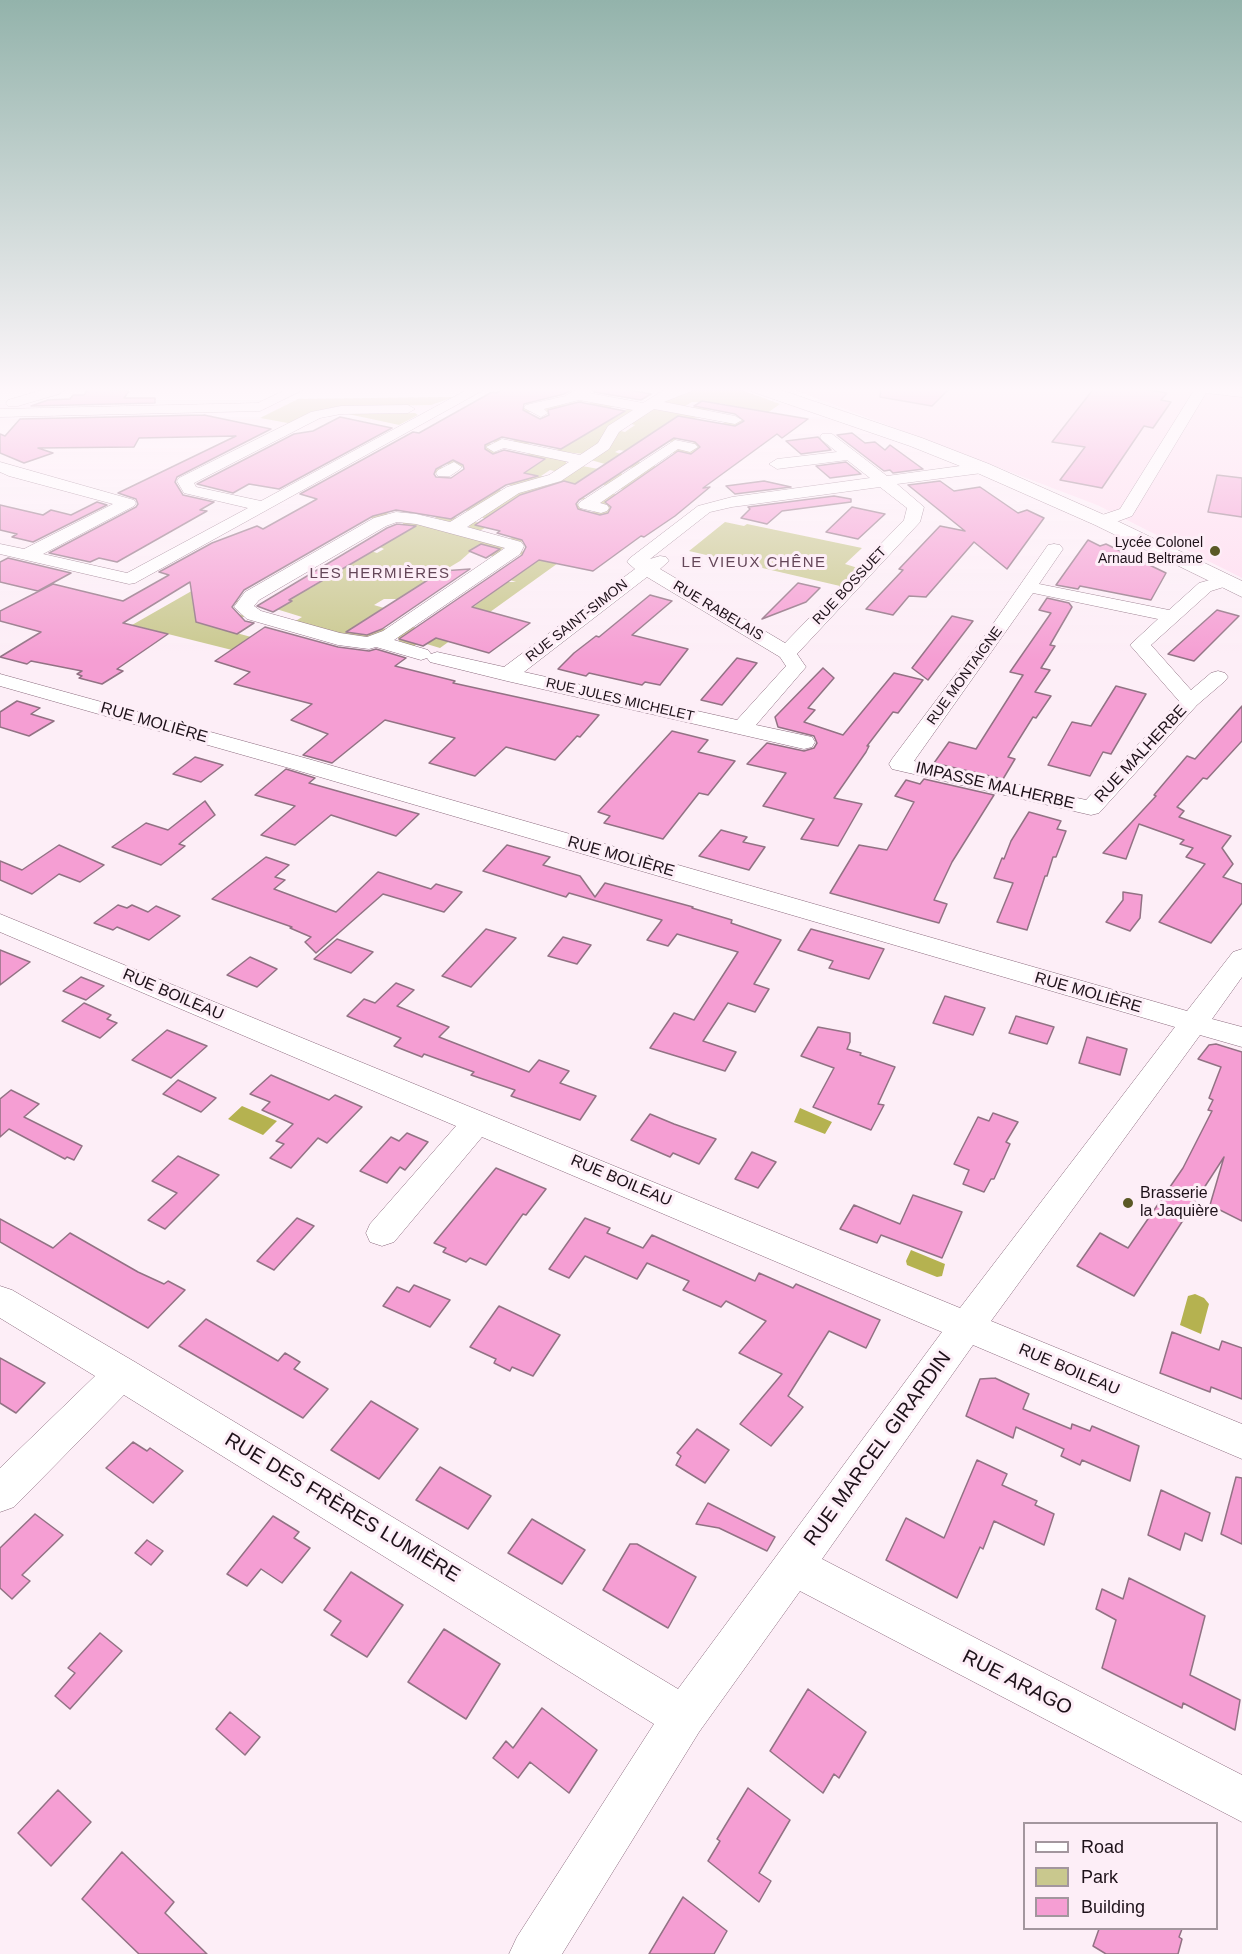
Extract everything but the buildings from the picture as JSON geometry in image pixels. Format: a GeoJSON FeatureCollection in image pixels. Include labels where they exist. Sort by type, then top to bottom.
{"type":"FeatureCollection","features":[{"type":"Feature","properties":{"kind":"main road"},"geometry":{"type":"LineString","coordinates":[[1005,478],[1102,521],[1233,586]]}},
{"type":"Feature","properties":{"kind":"street"},"geometry":{"type":"LineString","coordinates":[[27,555],[128,502],[36,478]]}},
{"type":"Feature","properties":{"kind":"street"},"geometry":{"type":"LineString","coordinates":[[191,478],[185,481],[190,490],[263,506]]}},
{"type":"Feature","properties":{"kind":"street"},"geometry":{"type":"LineString","coordinates":[[0,549],[129,579],[314,478]]}},
{"type":"Feature","properties":{"kind":"street"},"geometry":{"type":"LineString","coordinates":[[453,528],[513,490],[552,478]]}},
{"type":"Feature","properties":{"kind":"street"},"geometry":{"type":"LineString","coordinates":[[586,505],[625,478]]}},
{"type":"Feature","properties":{"kind":"street","name":"RUE BOSSUET"},"geometry":{"type":"LineString","coordinates":[[787,653],[912,522],[915,507],[877,478]]}},
{"type":"Feature","properties":{"kind":"street","name":"RUE RABELAIS"},"geometry":{"type":"LineString","coordinates":[[787,653],[649,569],[743,501],[909,478]]}},
{"type":"Feature","properties":{"kind":"street"},"geometry":{"type":"LineString","coordinates":[[1102,521],[1126,512],[1147,478]]}},
{"type":"Feature","properties":{"kind":"street"},"geometry":{"type":"LineString","coordinates":[[405,517],[511,543],[515,546],[514,550],[390,635],[376,641],[346,641],[254,615],[243,607],[252,596],[388,519],[405,517]]}},
{"type":"Feature","properties":{"kind":"street","name":"RUE MONTAIGNE"},"geometry":{"type":"LineString","coordinates":[[900,764],[1029,587],[1054,549]]}},
{"type":"Feature","properties":{"kind":"street","name":"RUE SAINT-SIMON"},"geometry":{"type":"LineString","coordinates":[[507,675],[631,579],[649,569]]}},
{"type":"Feature","properties":{"kind":"street"},"geometry":{"type":"LineString","coordinates":[[1104,601],[1140,645],[1204,587],[1233,586]]}},
{"type":"Feature","properties":{"kind":"street"},"geometry":{"type":"LineString","coordinates":[[1029,587],[1172,616]]}},
{"type":"Feature","properties":{"kind":"street","name":"RUE JULES MICHELET"},"geometry":{"type":"LineString","coordinates":[[376,641],[507,675],[804,742]]}},
{"type":"Feature","properties":{"kind":"street","name":"RUE MALHERBE"},"geometry":{"type":"LineString","coordinates":[[1140,645],[1190,701]]}},
{"type":"Feature","properties":{"kind":"street"},"geometry":{"type":"LineString","coordinates":[[742,727],[796,667],[787,653]]}},
{"type":"Feature","properties":{"kind":"street","name":"RUE MALHERBE"},"geometry":{"type":"LineString","coordinates":[[1091,808],[1190,701],[1218,677]]}},
{"type":"Feature","properties":{"kind":"street","name":"RUE MOLIÈRE"},"geometry":{"type":"LineString","coordinates":[[4,685],[304,765],[1242,1037]]}},
{"type":"Feature","properties":{"kind":"street","name":"IMPASSE MALHERBE"},"geometry":{"type":"LineString","coordinates":[[900,764],[1091,808]]}},
{"type":"Feature","properties":{"kind":"street","name":"RUE BOILEAU"},"geometry":{"type":"LineString","coordinates":[[0,922],[1242,1442]]}},
{"type":"Feature","properties":{"kind":"street","name":"RUE MARCEL GIRARDIN"},"geometry":{"type":"LineString","coordinates":[[534,1954],[684,1717],[967,1326],[1242,958]]}},
{"type":"Feature","properties":{"kind":"street"},"geometry":{"type":"LineString","coordinates":[[382,1233],[478,1121]]}},
{"type":"Feature","properties":{"kind":"street","name":"RUE DES FRÈRES LUMIÈRE"},"geometry":{"type":"LineString","coordinates":[[0,1300],[684,1717]]}},
{"type":"Feature","properties":{"kind":"street"},"geometry":{"type":"LineString","coordinates":[[0,1494],[122,1373]]}},
{"type":"Feature","properties":{"kind":"street","name":"RUE ARAGO"},"geometry":{"type":"LineString","coordinates":[[793,1566],[1242,1799]]}},
{"type":"Feature","properties":{"kind":"shaded area"},"geometry":{"type":"Polygon","coordinates":[[[1027,478],[1242,478],[1242,578],[1097,505],[1027,478]]]}},
{"type":"Feature","properties":{"kind":"shaded area"},"geometry":{"type":"Polygon","coordinates":[[[242,1106],[277,1121],[263,1135],[228,1119],[242,1106]]]}},
{"type":"Feature","properties":{"kind":"shaded area"},"geometry":{"type":"Polygon","coordinates":[[[800,1108],[832,1122],[825,1134],[794,1122],[800,1108]]]}},
{"type":"Feature","properties":{"kind":"shaded area"},"geometry":{"type":"Polygon","coordinates":[[[911,1250],[945,1264],[942,1276],[937,1277],[907,1265],[906,1261],[911,1250]]]}},
{"type":"Feature","properties":{"kind":"shaded area"},"geometry":{"type":"Polygon","coordinates":[[[1195,1294],[1204,1298],[1209,1304],[1201,1334],[1180,1325],[1188,1296],[1195,1294]]]}},
{"type":"Feature","properties":{"kind":"green space"},"geometry":{"type":"Polygon","coordinates":[[[389,478],[430,478],[498,487],[501,491],[473,512],[464,510],[454,517],[462,519],[456,521],[441,522],[443,520],[435,518],[437,516],[425,500],[405,512],[404,509],[386,509],[388,515],[379,520],[366,517],[224,597],[239,601],[232,605],[215,600],[233,612],[245,616],[233,623],[211,626],[262,640],[292,665],[132,625],[389,478]]]}},
{"type":"Feature","properties":{"kind":"green space"},"geometry":{"type":"Polygon","coordinates":[[[487,478],[548,478],[513,486],[487,478]]]}},
{"type":"Feature","properties":{"kind":"green space"},"geometry":{"type":"Polygon","coordinates":[[[552,478],[619,478],[608,486],[595,483],[581,497],[588,499],[566,501],[585,506],[580,510],[592,513],[599,509],[598,505],[609,493],[619,495],[629,491],[616,488],[631,478],[675,479],[440,648],[420,642],[413,647],[399,641],[398,637],[410,626],[420,629],[472,608],[507,582],[516,582],[504,578],[508,575],[515,577],[532,565],[531,557],[518,554],[527,549],[529,538],[523,542],[510,539],[519,533],[485,528],[479,531],[469,527],[471,521],[480,523],[486,518],[482,518],[509,496],[552,478]]]}},
{"type":"Feature","properties":{"kind":"green space"},"geometry":{"type":"Polygon","coordinates":[[[402,520],[500,542],[507,549],[503,548],[496,556],[488,556],[491,550],[477,546],[460,561],[440,573],[433,572],[428,575],[432,578],[400,599],[384,599],[374,605],[384,608],[371,623],[363,621],[355,626],[390,629],[381,635],[358,639],[294,622],[302,617],[273,608],[291,601],[285,598],[311,588],[371,551],[377,553],[384,549],[378,546],[396,533],[403,534],[415,527],[403,524],[402,520]]]}},
{"type":"Feature","properties":{"kind":"green space"},"geometry":{"type":"Polygon","coordinates":[[[725,522],[744,526],[747,524],[862,548],[845,564],[858,568],[840,586],[689,551],[725,522]]]}},
{"type":"Feature","properties":{"kind":"place","name":"Lycée Colonel Arnaud Beltrame"},"geometry":{"type":"Point","coordinates":[1215,551]}},
{"type":"Feature","properties":{"kind":"place","name":"Brasserie la Jaquière"},"geometry":{"type":"Point","coordinates":[1128,1203]}},
{"type":"Feature","properties":{"kind":"district","name":"LE VIEUX CHÊNE"},"geometry":{"type":"Point","coordinates":[754,563]}},
{"type":"Feature","properties":{"kind":"district","name":"LES HERMIÈRES"},"geometry":{"type":"Point","coordinates":[380,574]}}]}
